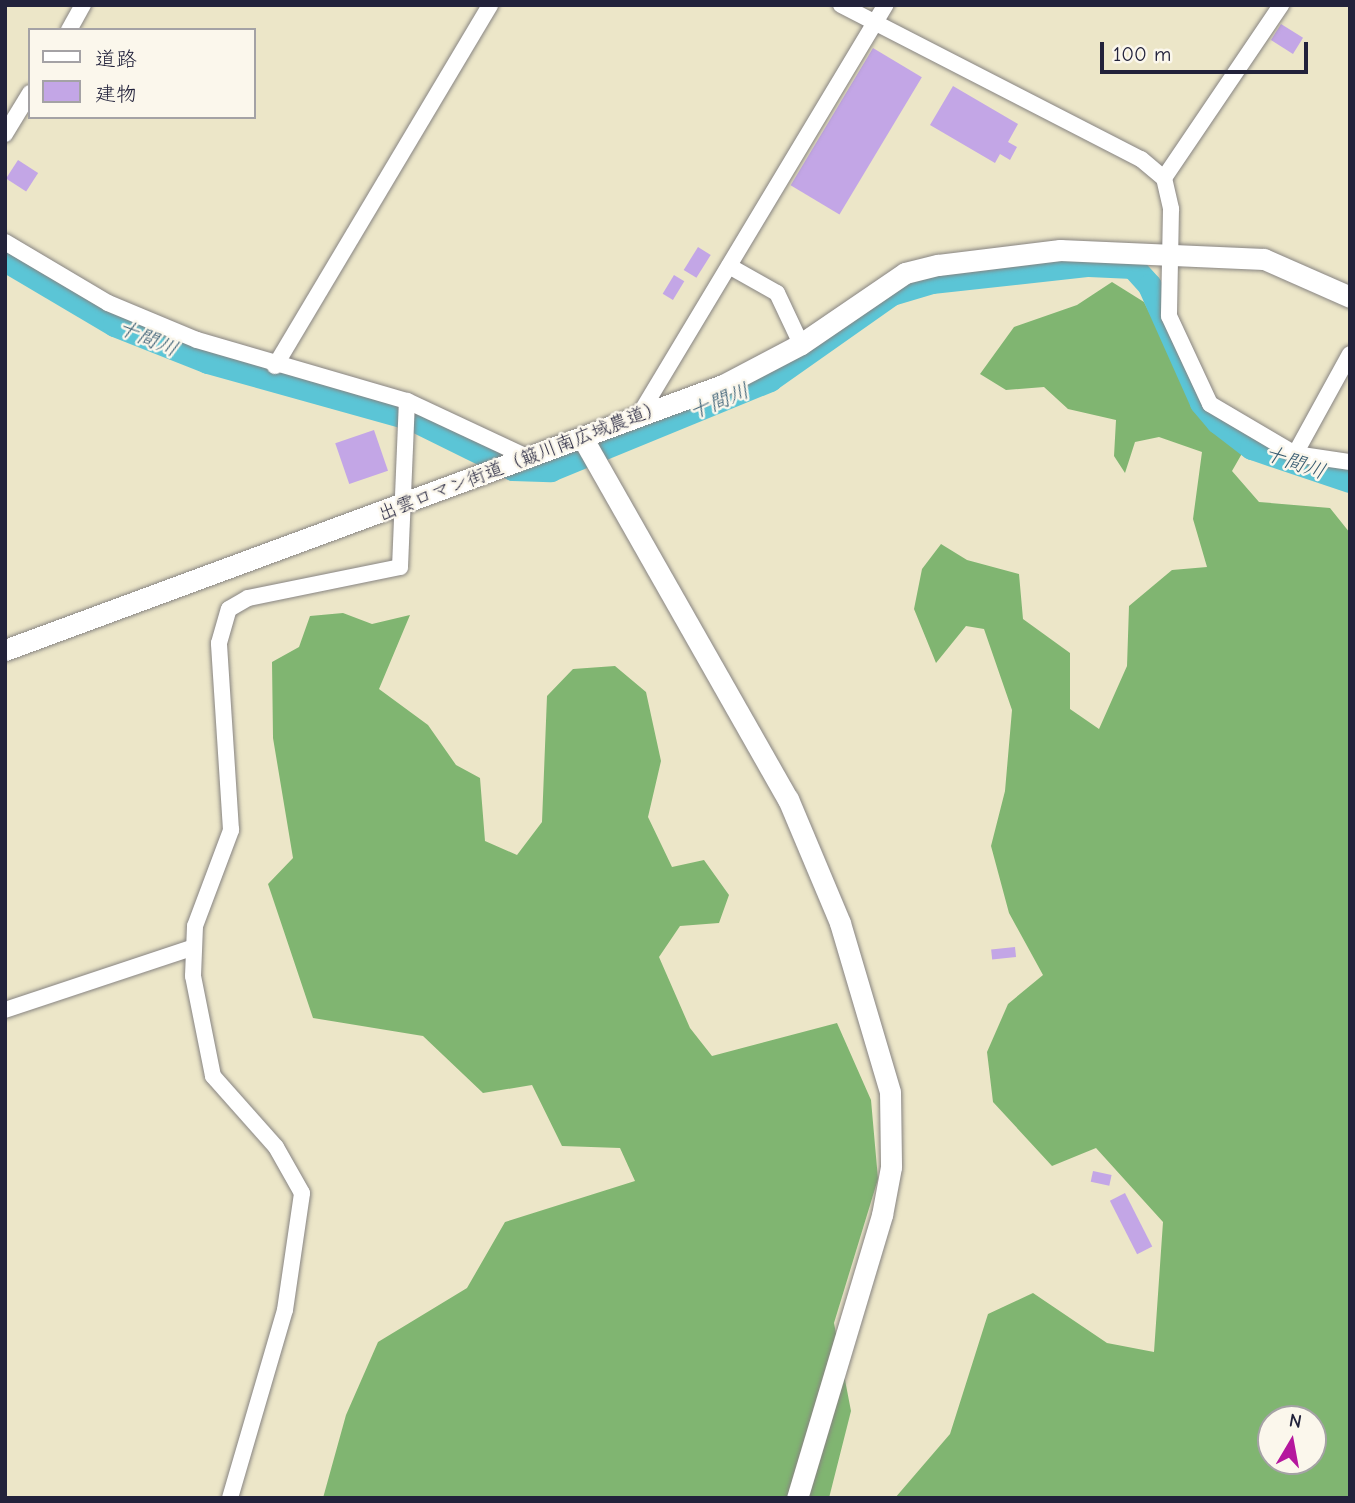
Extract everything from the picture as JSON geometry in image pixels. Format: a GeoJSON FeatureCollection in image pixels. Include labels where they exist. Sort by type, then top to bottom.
{"type":"FeatureCollection","features":[{"type":"Feature","properties":{"kind":"street"},"geometry":{"type":"LineString","coordinates":[[70,28],[83,5]]}},
{"type":"Feature","properties":{"kind":"street"},"geometry":{"type":"LineString","coordinates":[[275,366],[491,5]]}},
{"type":"Feature","properties":{"kind":"street"},"geometry":{"type":"LineString","coordinates":[[841,5],[874,25],[1141,159],[1164,178],[1171,209],[1168,253],[1169,316],[1210,404],[1295,454],[1350,462]]}},
{"type":"Feature","properties":{"kind":"street"},"geometry":{"type":"LineString","coordinates":[[638,417],[886,5]]}},
{"type":"Feature","properties":{"kind":"street"},"geometry":{"type":"LineString","coordinates":[[1164,178],[1281,5]]}},
{"type":"Feature","properties":{"kind":"street"},"geometry":{"type":"LineString","coordinates":[[5,134],[28,96]]}},
{"type":"Feature","properties":{"kind":"street"},"geometry":{"type":"LineString","coordinates":[[5,242],[108,303],[275,366],[407,401],[527,457]]}},
{"type":"Feature","properties":{"kind":"street","name":"出雲ロマン街道（簸川南広域農道）"},"geometry":{"type":"LineString","coordinates":[[5,650],[404,506],[527,457],[723,385],[801,344],[905,273],[937,265],[1060,250],[1168,253],[1264,259],[1350,297]]}},
{"type":"Feature","properties":{"kind":"street"},"geometry":{"type":"LineString","coordinates":[[729,266],[777,293],[801,344]]}},
{"type":"Feature","properties":{"kind":"street"},"geometry":{"type":"LineString","coordinates":[[1295,454],[1350,354]]}},
{"type":"Feature","properties":{"kind":"street"},"geometry":{"type":"LineString","coordinates":[[230,1498],[285,1310],[302,1193],[268,1137],[213,1076],[191,948],[231,830],[219,643],[229,609],[248,598],[400,567],[407,401]]}},
{"type":"Feature","properties":{"kind":"street"},"geometry":{"type":"LineString","coordinates":[[582,437],[788,799],[840,923],[890,1092],[891,1167],[882,1215],[797,1498]]}},
{"type":"Feature","properties":{"kind":"street"},"geometry":{"type":"LineString","coordinates":[[5,1010],[191,948]]}},
{"type":"Feature","properties":{"kind":"green space"},"geometry":{"type":"Polygon","coordinates":[[[1112,282],[1144,302],[1201,413],[1244,450],[1232,471],[1259,502],[1330,508],[1350,533],[1350,1498],[895,1498],[950,1434],[988,1314],[1033,1293],[1107,1343],[1154,1352],[1163,1222],[1096,1148],[1052,1166],[993,1102],[987,1052],[1008,1004],[1043,975],[1009,913],[991,846],[1005,791],[1012,710],[984,629],[966,626],[936,663],[914,609],[922,569],[941,544],[967,560],[1019,574],[1023,619],[1070,653],[1070,709],[1099,729],[1127,666],[1129,606],[1172,570],[1207,567],[1193,519],[1202,452],[1159,437],[1135,442],[1125,473],[1114,456],[1116,420],[1068,409],[1044,387],[1006,390],[980,374],[1014,327],[1077,305],[1112,282]]]}},
{"type":"Feature","properties":{"kind":"green space"},"geometry":{"type":"Polygon","coordinates":[[[343,613],[372,624],[410,615],[379,689],[428,725],[456,765],[480,778],[485,841],[517,855],[542,822],[547,696],[573,669],[615,666],[646,692],[661,761],[648,817],[672,867],[704,860],[729,895],[719,923],[680,926],[659,957],[690,1028],[712,1056],[837,1023],[871,1100],[878,1179],[834,1323],[851,1411],[829,1498],[323,1498],[346,1415],[378,1342],[467,1288],[505,1222],[635,1181],[620,1148],[562,1146],[532,1085],[483,1093],[423,1036],[313,1018],[268,884],[293,858],[273,738],[272,662],[299,647],[310,616],[343,613]]]}},
{"type":"Feature","properties":{"kind":"building"},"geometry":{"type":"Polygon","coordinates":[[[1281,24],[1303,38],[1293,54],[1271,40],[1281,24]]]}},
{"type":"Feature","properties":{"kind":"building"},"geometry":{"type":"Polygon","coordinates":[[[873,48],[922,77],[839,215],[791,185],[873,48]]]}},
{"type":"Feature","properties":{"kind":"building"},"geometry":{"type":"Polygon","coordinates":[[[953,86],[1018,124],[1008,142],[1017,147],[1010,160],[1000,154],[995,163],[930,125],[953,86]]]}},
{"type":"Feature","properties":{"kind":"building"},"geometry":{"type":"Polygon","coordinates":[[[18,160],[38,173],[26,192],[6,178],[18,160]]]}},
{"type":"Feature","properties":{"kind":"building"},"geometry":{"type":"Polygon","coordinates":[[[698,247],[711,255],[696,278],[684,270],[698,247]]]}},
{"type":"Feature","properties":{"kind":"building"},"geometry":{"type":"Polygon","coordinates":[[[674,275],[684,281],[673,300],[663,294],[674,275]]]}},
{"type":"Feature","properties":{"kind":"building"},"geometry":{"type":"Polygon","coordinates":[[[374,430],[388,471],[349,484],[335,443],[374,430]]]}},
{"type":"Feature","properties":{"kind":"building"},"geometry":{"type":"Polygon","coordinates":[[[1015,947],[1016,957],[992,959],[991,950],[1015,947]]]}},
{"type":"Feature","properties":{"kind":"building"},"geometry":{"type":"Polygon","coordinates":[[[1093,1171],[1112,1175],[1109,1186],[1091,1182],[1093,1171]]]}},
{"type":"Feature","properties":{"kind":"building"},"geometry":{"type":"Polygon","coordinates":[[[1125,1193],[1152,1246],[1137,1254],[1110,1201],[1125,1193]]]}},
{"type":"Feature","properties":{"kind":"waterway","name":"十間川"},"geometry":{"type":"LineString","coordinates":[[5,260],[115,325],[208,362],[412,419],[513,469],[551,470],[770,380],[892,294],[932,282],[1089,265],[1133,267],[1150,286],[1202,403],[1218,422],[1252,448],[1350,481]]}}]}
